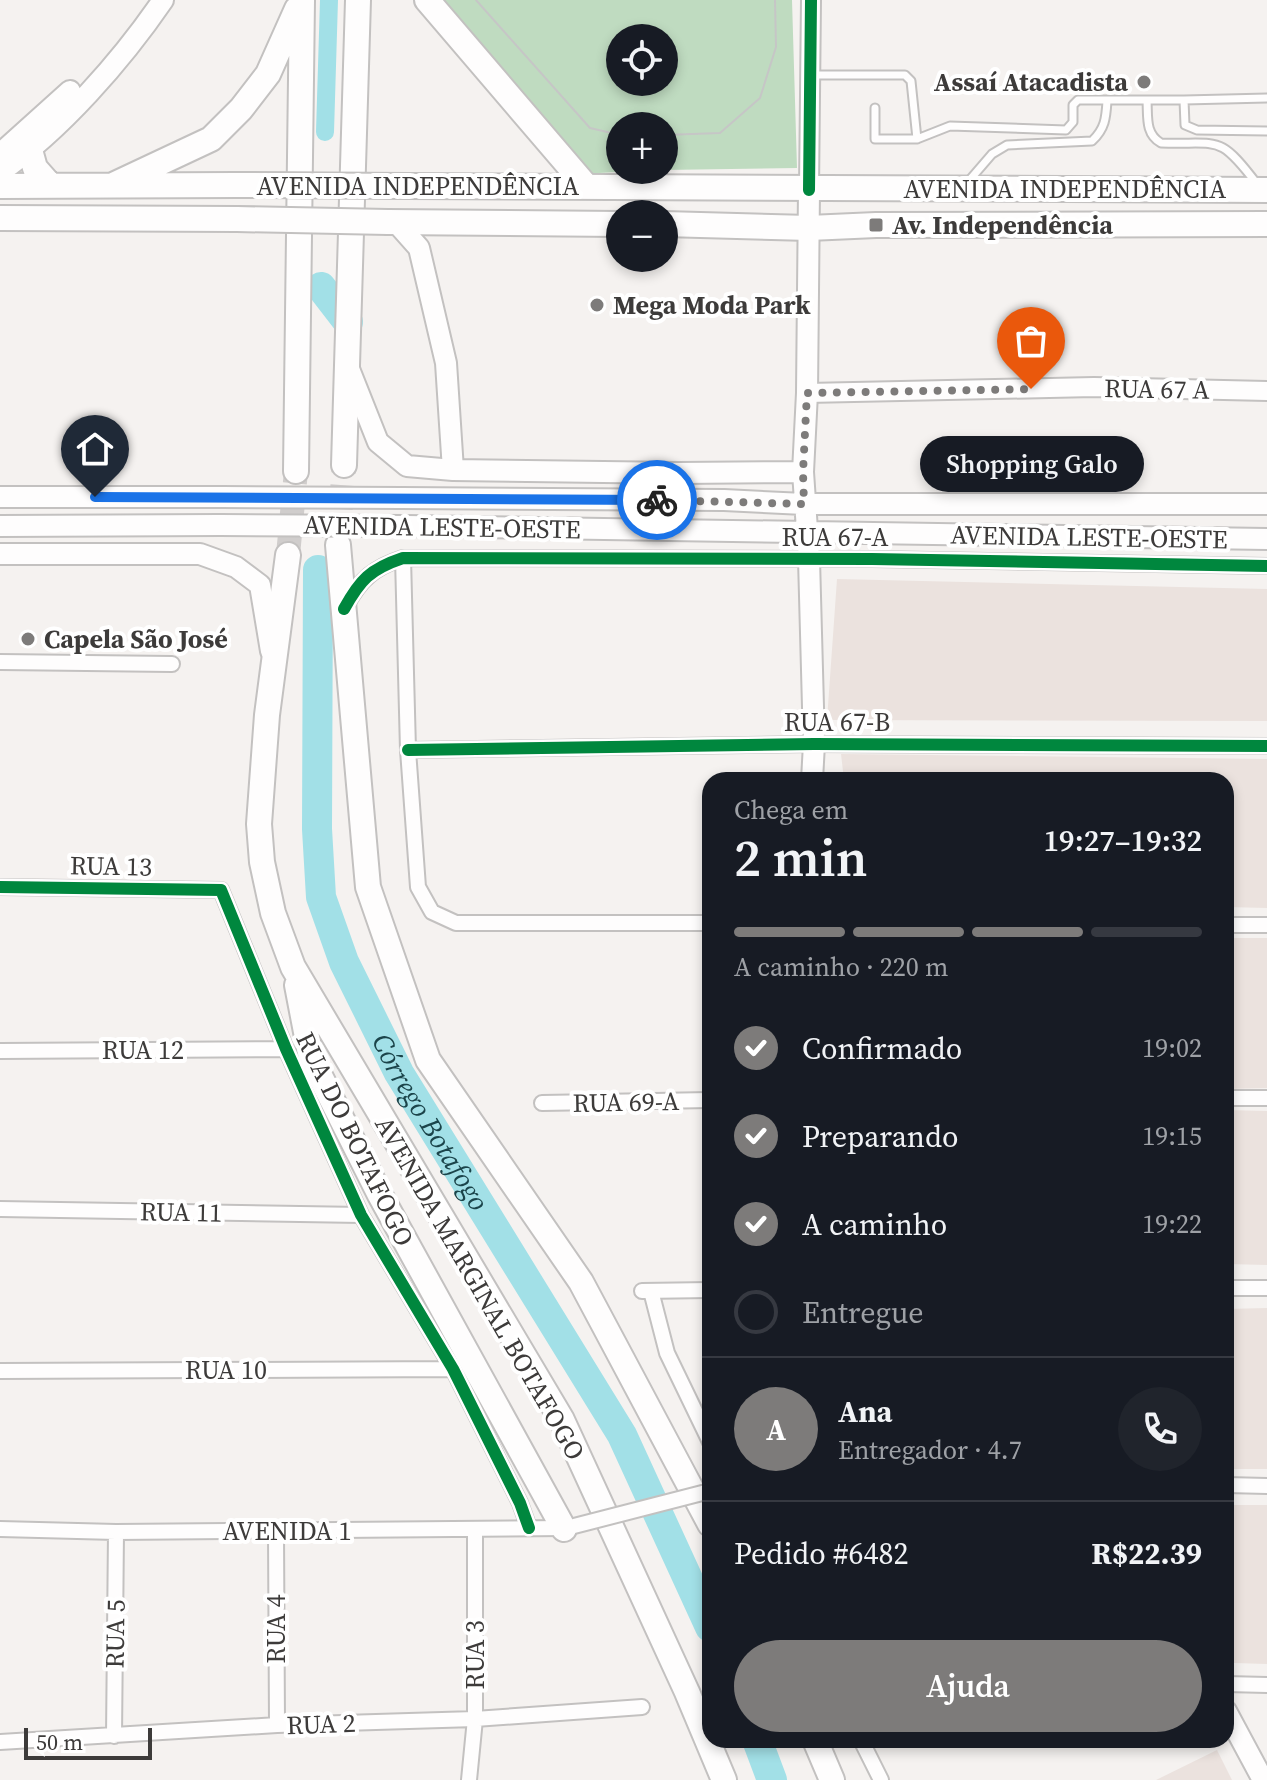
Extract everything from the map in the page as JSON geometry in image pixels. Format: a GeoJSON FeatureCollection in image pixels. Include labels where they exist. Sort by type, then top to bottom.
{"type":"FeatureCollection","features":[{"type":"Feature","properties":{"kind":"main road"},"geometry":{"type":"LineString","coordinates":[[0,154],[91,72],[148,0]]}},
{"type":"Feature","properties":{"kind":"main road"},"geometry":{"type":"LineString","coordinates":[[0,172],[30,150],[106,73],[163,0]]}},
{"type":"Feature","properties":{"kind":"main road"},"geometry":{"type":"LineString","coordinates":[[113,185],[211,139],[241,109],[268,74],[302,0]]}},
{"type":"Feature","properties":{"kind":"main road"},"geometry":{"type":"LineString","coordinates":[[296,471],[302,0]]}},
{"type":"Feature","properties":{"kind":"main road"},"geometry":{"type":"LineString","coordinates":[[344,465],[358,0]]}},
{"type":"Feature","properties":{"kind":"main road"},"geometry":{"type":"LineString","coordinates":[[427,0],[587,187]]}},
{"type":"Feature","properties":{"kind":"main road"},"geometry":{"type":"LineString","coordinates":[[30,150],[35,168],[50,185]]}},
{"type":"Feature","properties":{"kind":"main road","name":"AVENIDA INDEPENDÊNCIA"},"geometry":{"type":"LineString","coordinates":[[0,186],[1264,190]]}},
{"type":"Feature","properties":{"kind":"main road"},"geometry":{"type":"LineString","coordinates":[[809,190],[803,472],[809,559],[812,772]]}},
{"type":"Feature","properties":{"kind":"main road","name":"AVENIDA INDEPENDÊNCIA"},"geometry":{"type":"LineString","coordinates":[[0,218],[606,224]]}},
{"type":"Feature","properties":{"kind":"main road"},"geometry":{"type":"LineString","coordinates":[[391,222],[419,248],[423,263],[446,363],[453,470]]}},
{"type":"Feature","properties":{"kind":"main road","name":"AVENIDA INDEPENDÊNCIA"},"geometry":{"type":"LineString","coordinates":[[678,224],[809,228],[876,225],[1267,224]]}},
{"type":"Feature","properties":{"kind":"main road"},"geometry":{"type":"LineString","coordinates":[[347,363],[378,442],[407,466],[453,470],[803,472]]}},
{"type":"Feature","properties":{"kind":"main road"},"geometry":{"type":"LineString","coordinates":[[679,473],[724,500]]}},
{"type":"Feature","properties":{"kind":"main road","name":"AVENIDA LESTE-OESTE"},"geometry":{"type":"LineString","coordinates":[[0,497],[724,500],[804,504],[1267,504]]}},
{"type":"Feature","properties":{"kind":"main road","name":"AVENIDA LESTE-OESTE"},"geometry":{"type":"LineString","coordinates":[[0,526],[406,526],[1267,539]]}},
{"type":"Feature","properties":{"kind":"main road"},"geometry":{"type":"LineString","coordinates":[[338,545],[368,887],[428,1060],[581,1282],[702,1509]]}},
{"type":"Feature","properties":{"kind":"main road"},"geometry":{"type":"LineString","coordinates":[[0,554],[200,554],[236,567],[260,585],[273,665]]}},
{"type":"Feature","properties":{"kind":"main road","name":"AVENIDA MARGINAL BOTAFOGO"},"geometry":{"type":"LineString","coordinates":[[288,555],[273,665],[259,824],[262,862],[273,913],[293,967],[562,1420],[702,1729]]}},
{"type":"Feature","properties":{"kind":"main road"},"geometry":{"type":"LineString","coordinates":[[293,967],[311,1058],[380,1195],[569,1528]]}},
{"type":"Feature","properties":{"kind":"main road"},"geometry":{"type":"LineString","coordinates":[[1234,1726],[1263,1780]]}},
{"type":"Feature","properties":{"kind":"main road","name":"AVENIDA MARGINAL BOTAFOGO"},"geometry":{"type":"LineString","coordinates":[[710,1748],[724,1780]]}},
{"type":"Feature","properties":{"kind":"main road"},"geometry":{"type":"LineString","coordinates":[[818,1748],[832,1780]]}},
{"type":"Feature","properties":{"kind":"street"},"geometry":{"type":"LineString","coordinates":[[809,190],[811,0]]}},
{"type":"Feature","properties":{"kind":"street","name":"RUA 67 A"},"geometry":{"type":"LineString","coordinates":[[807,393],[1094,387],[1267,391]]}},
{"type":"Feature","properties":{"kind":"street"},"geometry":{"type":"LineString","coordinates":[[872,559],[873,534]]}},
{"type":"Feature","properties":{"kind":"street"},"geometry":{"type":"LineString","coordinates":[[344,609],[356,588],[369,574],[403,558],[408,750],[418,887],[432,912],[456,923],[702,923]]}},
{"type":"Feature","properties":{"kind":"street","name":"RUA 67-A"},"geometry":{"type":"LineString","coordinates":[[403,558],[872,559],[1267,566]]}},
{"type":"Feature","properties":{"kind":"street"},"geometry":{"type":"LineString","coordinates":[[0,662],[172,664]]}},
{"type":"Feature","properties":{"kind":"street","name":"RUA 67-B"},"geometry":{"type":"LineString","coordinates":[[408,750],[814,744],[1267,746]]}},
{"type":"Feature","properties":{"kind":"street","name":"RUA 13"},"geometry":{"type":"LineString","coordinates":[[0,887],[221,890]]}},
{"type":"Feature","properties":{"kind":"street","name":"RUA DO BOTAFOGO"},"geometry":{"type":"LineString","coordinates":[[221,890],[286,1049],[361,1215],[453,1369],[520,1503],[529,1528]]}},
{"type":"Feature","properties":{"kind":"street"},"geometry":{"type":"LineString","coordinates":[[1234,925],[1267,925]]}},
{"type":"Feature","properties":{"kind":"street","name":"RUA 12"},"geometry":{"type":"LineString","coordinates":[[0,1051],[286,1049]]}},
{"type":"Feature","properties":{"kind":"street"},"geometry":{"type":"LineString","coordinates":[[1234,1098],[1267,1098]]}},
{"type":"Feature","properties":{"kind":"street","name":"RUA 69-A"},"geometry":{"type":"LineString","coordinates":[[542,1103],[702,1100]]}},
{"type":"Feature","properties":{"kind":"street","name":"RUA 11"},"geometry":{"type":"LineString","coordinates":[[0,1209],[361,1215]]}},
{"type":"Feature","properties":{"kind":"street"},"geometry":{"type":"LineString","coordinates":[[1234,1288],[1267,1288]]}},
{"type":"Feature","properties":{"kind":"street"},"geometry":{"type":"LineString","coordinates":[[702,1290],[646,1291],[667,1353],[702,1425]]}},
{"type":"Feature","properties":{"kind":"street","name":"RUA 10"},"geometry":{"type":"LineString","coordinates":[[0,1371],[453,1369]]}},
{"type":"Feature","properties":{"kind":"street"},"geometry":{"type":"LineString","coordinates":[[1234,1485],[1267,1486]]}},
{"type":"Feature","properties":{"kind":"street","name":"AVENIDA 1"},"geometry":{"type":"LineString","coordinates":[[0,1529],[276,1532],[569,1528],[702,1493]]}},
{"type":"Feature","properties":{"kind":"street","name":"RUA 3"},"geometry":{"type":"LineString","coordinates":[[469,1780],[475,1719],[475,1530]]}},
{"type":"Feature","properties":{"kind":"street","name":"RUA 5"},"geometry":{"type":"LineString","coordinates":[[114,1736],[116,1532]]}},
{"type":"Feature","properties":{"kind":"street","name":"RUA 4"},"geometry":{"type":"LineString","coordinates":[[276,1532],[277,1725]]}},
{"type":"Feature","properties":{"kind":"street"},"geometry":{"type":"LineString","coordinates":[[1234,1684],[1267,1685]]}},
{"type":"Feature","properties":{"kind":"street","name":"RUA 2"},"geometry":{"type":"LineString","coordinates":[[0,1742],[277,1725],[475,1719],[642,1707]]}},
{"type":"Feature","properties":{"kind":"street"},"geometry":{"type":"LineString","coordinates":[[865,1748],[881,1780]]}},
{"type":"Feature","properties":{"kind":"lane"},"geometry":{"type":"LineString","coordinates":[[812,75],[905,75],[911,81],[917,139]]}},
{"type":"Feature","properties":{"kind":"lane"},"geometry":{"type":"LineString","coordinates":[[875,108],[875,139],[917,139],[950,126],[1066,130],[1073,122],[1078,100],[1267,98]]}},
{"type":"Feature","properties":{"kind":"lane"},"geometry":{"type":"LineString","coordinates":[[1184,100],[1185,125],[1189,128],[1267,131]]}},
{"type":"Feature","properties":{"kind":"lane"},"geometry":{"type":"LineString","coordinates":[[962,189],[992,154],[1007,145],[1092,141],[1106,122],[1107,101]]}},
{"type":"Feature","properties":{"kind":"lane"},"geometry":{"type":"LineString","coordinates":[[1147,101],[1148,131],[1153,139],[1161,143],[1216,143],[1236,156],[1264,190]]}},
{"type":"Feature","properties":{"kind":"shaded area"},"geometry":{"type":"Polygon","coordinates":[[[837,579],[1267,589],[1267,721],[827,720],[837,579]]]}},
{"type":"Feature","properties":{"kind":"shaded area"},"geometry":{"type":"Polygon","coordinates":[[[841,754],[1267,759],[1267,908],[1234,907],[1234,772],[843,772],[841,754]]]}},
{"type":"Feature","properties":{"kind":"shaded area"},"geometry":{"type":"Polygon","coordinates":[[[1234,938],[1267,938],[1267,1088],[1234,1089],[1234,938]]]}},
{"type":"Feature","properties":{"kind":"shaded area"},"geometry":{"type":"Polygon","coordinates":[[[1234,1110],[1267,1111],[1267,1265],[1234,1264],[1234,1110]]]}},
{"type":"Feature","properties":{"kind":"shaded area"},"geometry":{"type":"Polygon","coordinates":[[[1267,1308],[1267,1469],[1234,1469],[1234,1309],[1267,1308]]]}},
{"type":"Feature","properties":{"kind":"shaded area"},"geometry":{"type":"Polygon","coordinates":[[[1234,1505],[1267,1505],[1267,1664],[1234,1663],[1234,1505]]]}},
{"type":"Feature","properties":{"kind":"shaded area"},"geometry":{"type":"Polygon","coordinates":[[[1217,1750],[1232,1780],[1156,1780],[1217,1750]]]}},
{"type":"Feature","properties":{"kind":"green space"},"geometry":{"type":"Polygon","coordinates":[[[440,0],[792,0],[797,168],[678,170],[678,112],[606,112],[606,173],[582,174],[440,0]]]}},
{"type":"Feature","properties":{"kind":"waterway"},"geometry":{"type":"LineString","coordinates":[[325,132],[329,0]]}},
{"type":"Feature","properties":{"kind":"waterway"},"geometry":{"type":"LineString","coordinates":[[321,287],[348,322]]}},
{"type":"Feature","properties":{"kind":"waterway","name":"Córrego Botafogo"},"geometry":{"type":"LineString","coordinates":[[318,570],[317,829],[321,897],[344,962],[399,1073],[622,1435],[702,1610]]}},
{"type":"Feature","properties":{"kind":"waterway","name":"Córrego Botafogo"},"geometry":{"type":"LineString","coordinates":[[760,1748],[772,1780]]}},
{"type":"Feature","properties":{"kind":"tunnel"},"geometry":{"type":"LineString","coordinates":[[338,545],[344,465]]}},
{"type":"Feature","properties":{"kind":"tunnel"},"geometry":{"type":"LineString","coordinates":[[288,555],[296,471]]}},
{"type":"Feature","properties":{"kind":"tram line"},"geometry":{"type":"LineString","coordinates":[[476,0],[590,128],[606,132]]}},
{"type":"Feature","properties":{"kind":"tram line"},"geometry":{"type":"LineString","coordinates":[[678,134],[720,133],[760,98],[776,47],[775,0]]}},
{"type":"Feature","properties":{"kind":"cycle path"},"geometry":{"type":"LineString","coordinates":[[809,190],[811,0]]}},
{"type":"Feature","properties":{"kind":"cycle path"},"geometry":{"type":"LineString","coordinates":[[344,609],[367,577],[403,558],[872,559],[1267,566]]}},
{"type":"Feature","properties":{"kind":"cycle path"},"geometry":{"type":"LineString","coordinates":[[408,750],[814,744],[1267,746]]}},
{"type":"Feature","properties":{"kind":"cycle path"},"geometry":{"type":"LineString","coordinates":[[0,887],[221,890],[286,1049],[361,1215],[453,1369],[520,1503],[529,1528]]}},
{"type":"Feature","properties":{"kind":"way so far"},"geometry":{"type":"LineString","coordinates":[[657,500],[804,504],[807,393],[1031,389]]}},
{"type":"Feature","properties":{"kind":"place","name":"Assaí Atacadista"},"geometry":{"type":"Point","coordinates":[1144,82]}},
{"type":"Feature","properties":{"kind":"place","name":"Av. Independência"},"geometry":{"type":"Point","coordinates":[876,225]}},
{"type":"Feature","properties":{"kind":"place","name":"Mega Moda Park"},"geometry":{"type":"Point","coordinates":[597,305]}},
{"type":"Feature","properties":{"kind":"place","name":"Shopping Galo"},"geometry":{"type":"Point","coordinates":[1031,389]}},
{"type":"Feature","properties":{"kind":"place","name":"Capela São José"},"geometry":{"type":"Point","coordinates":[28,639]}},
{"type":"Feature","properties":{"kind":"route"},"geometry":{"type":"LineString","coordinates":[[95,497],[657,500]]}}]}
